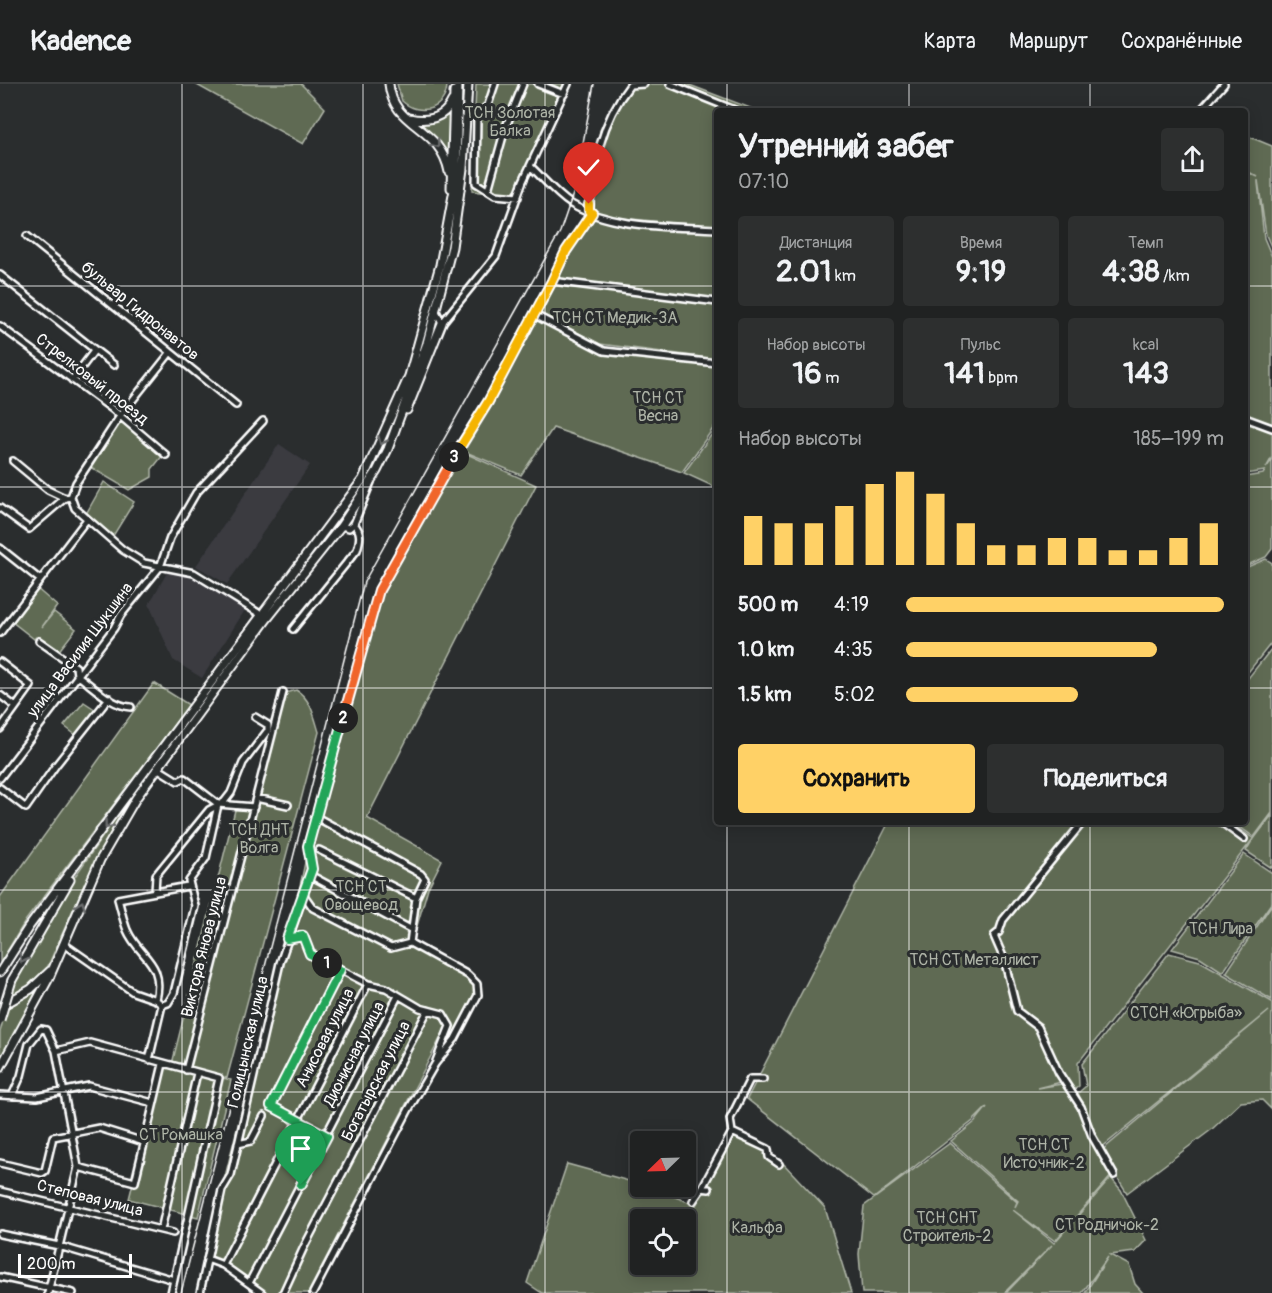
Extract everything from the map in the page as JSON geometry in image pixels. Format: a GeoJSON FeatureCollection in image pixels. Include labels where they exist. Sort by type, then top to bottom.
{"type":"FeatureCollection","features":[{"type":"Feature","properties":{"kind":"main road"},"geometry":{"type":"LineString","coordinates":[[389,84],[394,107],[438,144],[448,165],[451,184]]}},
{"type":"Feature","properties":{"kind":"main road"},"geometry":{"type":"LineString","coordinates":[[447,232],[456,84]]}},
{"type":"Feature","properties":{"kind":"main road"},"geometry":{"type":"LineString","coordinates":[[0,972],[34,921],[264,617],[363,479],[399,402],[421,340],[447,232],[456,179],[456,84]]}},
{"type":"Feature","properties":{"kind":"main road"},"geometry":{"type":"LineString","coordinates":[[399,422],[436,310],[457,216],[466,132],[466,84]]}},
{"type":"Feature","properties":{"kind":"main road"},"geometry":{"type":"LineString","coordinates":[[403,116],[420,120],[436,118],[448,109],[454,96]]}},
{"type":"Feature","properties":{"kind":"main road"},"geometry":{"type":"LineString","coordinates":[[0,1068],[58,958],[100,860],[136,798],[264,617],[341,526],[372,479],[399,422],[414,398],[442,323]]}},
{"type":"Feature","properties":{"kind":"main road"},"geometry":{"type":"LineString","coordinates":[[340,514],[341,526]]}},
{"type":"Feature","properties":{"kind":"main road"},"geometry":{"type":"LineString","coordinates":[[0,1020],[12,980],[85,855]]}},
{"type":"Feature","properties":{"kind":"main road"},"geometry":{"type":"LineString","coordinates":[[0,1007],[31,989],[58,958]]}},
{"type":"Feature","properties":{"kind":"street"},"geometry":{"type":"LineString","coordinates":[[495,84],[488,105],[477,116],[476,183],[501,197],[518,197]]}},
{"type":"Feature","properties":{"kind":"street"},"geometry":{"type":"LineString","coordinates":[[488,190],[505,129],[524,84]]}},
{"type":"Feature","properties":{"kind":"street"},"geometry":{"type":"LineString","coordinates":[[538,84],[564,94]]}},
{"type":"Feature","properties":{"kind":"street"},"geometry":{"type":"LineString","coordinates":[[436,310],[442,323],[496,256],[530,166],[568,84]]}},
{"type":"Feature","properties":{"kind":"street"},"geometry":{"type":"LineString","coordinates":[[412,930],[311,872],[308,846],[379,590],[535,315],[566,251],[590,212],[593,166],[605,124],[616,102],[630,85],[644,84]]}},
{"type":"Feature","properties":{"kind":"street"},"geometry":{"type":"LineString","coordinates":[[670,84],[730,108]]}},
{"type":"Feature","properties":{"kind":"street"},"geometry":{"type":"LineString","coordinates":[[1203,108],[1224,84]]}},
{"type":"Feature","properties":{"kind":"street"},"geometry":{"type":"LineString","coordinates":[[530,166],[569,203],[590,212],[633,224],[714,229]]}},
{"type":"Feature","properties":{"kind":"street","name":"бульвар Гидронавтов"},"geometry":{"type":"LineString","coordinates":[[27,236],[236,405]]}},
{"type":"Feature","properties":{"kind":"street"},"geometry":{"type":"LineString","coordinates":[[0,275],[114,365]]}},
{"type":"Feature","properties":{"kind":"street"},"geometry":{"type":"LineString","coordinates":[[552,281],[714,302]]}},
{"type":"Feature","properties":{"kind":"street"},"geometry":{"type":"LineString","coordinates":[[535,315],[604,351],[714,363]]}},
{"type":"Feature","properties":{"kind":"street","name":"Стрелковый проезд"},"geometry":{"type":"LineString","coordinates":[[0,326],[120,416],[166,455]]}},
{"type":"Feature","properties":{"kind":"street"},"geometry":{"type":"LineString","coordinates":[[72,380],[94,351]]}},
{"type":"Feature","properties":{"kind":"street"},"geometry":{"type":"LineString","coordinates":[[0,508],[29,529],[68,497],[120,416],[170,353]]}},
{"type":"Feature","properties":{"kind":"street"},"geometry":{"type":"LineString","coordinates":[[1248,419],[1272,428]]}},
{"type":"Feature","properties":{"kind":"street","name":"улица Василия Шукшина"},"geometry":{"type":"LineString","coordinates":[[0,778],[160,567],[170,538],[196,493],[263,421]]}},
{"type":"Feature","properties":{"kind":"street"},"geometry":{"type":"LineString","coordinates":[[13,461],[48,489],[68,497],[75,508],[123,550],[144,563],[194,573],[264,617]]}},
{"type":"Feature","properties":{"kind":"street"},"geometry":{"type":"LineString","coordinates":[[341,526],[349,528],[354,524],[372,479]]}},
{"type":"Feature","properties":{"kind":"street"},"geometry":{"type":"LineString","coordinates":[[1,629],[87,519]]}},
{"type":"Feature","properties":{"kind":"street"},"geometry":{"type":"LineString","coordinates":[[293,629],[357,550],[361,538],[359,529],[354,524]]}},
{"type":"Feature","properties":{"kind":"street"},"geometry":{"type":"LineString","coordinates":[[0,548],[39,579]]}},
{"type":"Feature","properties":{"kind":"street"},"geometry":{"type":"LineString","coordinates":[[39,641],[76,667],[77,675],[121,707],[131,707]]}},
{"type":"Feature","properties":{"kind":"street"},"geometry":{"type":"LineString","coordinates":[[0,662],[31,687],[0,729]]}},
{"type":"Feature","properties":{"kind":"street","name":"Виктора Янова улица"},"geometry":{"type":"LineString","coordinates":[[186,1070],[283,692]]}},
{"type":"Feature","properties":{"kind":"street"},"geometry":{"type":"LineString","coordinates":[[0,695],[16,707]]}},
{"type":"Feature","properties":{"kind":"street"},"geometry":{"type":"LineString","coordinates":[[0,788],[26,808],[56,765],[109,698]]}},
{"type":"Feature","properties":{"kind":"street"},"geometry":{"type":"LineString","coordinates":[[155,892],[156,875],[209,810],[231,793],[243,763],[269,727],[255,717]]}},
{"type":"Feature","properties":{"kind":"street"},"geometry":{"type":"LineString","coordinates":[[157,768],[178,781],[184,778],[218,804],[254,807]]}},
{"type":"Feature","properties":{"kind":"street"},"geometry":{"type":"LineString","coordinates":[[256,798],[288,805]]}},
{"type":"Feature","properties":{"kind":"street"},"geometry":{"type":"LineString","coordinates":[[156,1000],[159,986],[151,960],[128,932],[118,899],[188,886],[207,858],[218,804]]}},
{"type":"Feature","properties":{"kind":"street"},"geometry":{"type":"LineString","coordinates":[[316,817],[421,874],[425,879],[416,898],[410,943]]}},
{"type":"Feature","properties":{"kind":"street"},"geometry":{"type":"LineString","coordinates":[[1081,825],[1003,920],[999,932],[994,936],[1004,959],[1017,1011],[1038,1027],[1059,1073],[1081,1107],[1092,1136],[1114,1175]]}},
{"type":"Feature","properties":{"kind":"street"},"geometry":{"type":"LineString","coordinates":[[1225,825],[1244,839]]}},
{"type":"Feature","properties":{"kind":"street"},"geometry":{"type":"LineString","coordinates":[[319,850],[416,898]]}},
{"type":"Feature","properties":{"kind":"street","name":"Голицынская улица"},"geometry":{"type":"LineString","coordinates":[[200,1293],[222,1190],[231,1175],[287,939],[311,872]]}},
{"type":"Feature","properties":{"kind":"street"},"geometry":{"type":"LineString","coordinates":[[162,1005],[168,1003],[174,993],[193,917],[195,906],[188,886]]}},
{"type":"Feature","properties":{"kind":"street"},"geometry":{"type":"LineString","coordinates":[[303,894],[313,908],[391,948],[410,943],[468,975],[477,984],[478,995],[455,1039],[435,1065]]}},
{"type":"Feature","properties":{"kind":"street"},"geometry":{"type":"LineString","coordinates":[[287,939],[303,936],[310,954],[369,984],[386,988],[428,1010],[443,1014],[450,1026],[435,1065],[313,1293]]}},
{"type":"Feature","properties":{"kind":"street"},"geometry":{"type":"LineString","coordinates":[[64,945],[133,992],[156,1000],[162,1005]]}},
{"type":"Feature","properties":{"kind":"street"},"geometry":{"type":"LineString","coordinates":[[327,1136],[271,1106],[340,970]]}},
{"type":"Feature","properties":{"kind":"street","name":"Анисовая улица"},"geometry":{"type":"LineString","coordinates":[[223,1265],[369,984]]}},
{"type":"Feature","properties":{"kind":"street","name":"Дионисная улица"},"geometry":{"type":"LineString","coordinates":[[249,1283],[398,996]]}},
{"type":"Feature","properties":{"kind":"street"},"geometry":{"type":"LineString","coordinates":[[149,1060],[162,1005]]}},
{"type":"Feature","properties":{"kind":"street","name":"Богатырская улица"},"geometry":{"type":"LineString","coordinates":[[283,1293],[304,1247],[428,1010]]}},
{"type":"Feature","properties":{"kind":"street"},"geometry":{"type":"LineString","coordinates":[[12,1096],[21,1076],[29,1044],[42,1029],[50,1034],[56,1051],[78,1167],[48,1290]]}},
{"type":"Feature","properties":{"kind":"street"},"geometry":{"type":"LineString","coordinates":[[56,1051],[90,1043],[219,1078],[171,1293]]}},
{"type":"Feature","properties":{"kind":"street"},"geometry":{"type":"LineString","coordinates":[[78,1167],[135,1182],[164,1064]]}},
{"type":"Feature","properties":{"kind":"street"},"geometry":{"type":"LineString","coordinates":[[161,1230],[197,1073]]}},
{"type":"Feature","properties":{"kind":"street"},"geometry":{"type":"LineString","coordinates":[[693,1201],[706,1189],[732,1132],[730,1119],[750,1079],[763,1079]]}},
{"type":"Feature","properties":{"kind":"street"},"geometry":{"type":"LineString","coordinates":[[0,1095],[37,1097],[89,1086],[153,1103]]}},
{"type":"Feature","properties":{"kind":"street"},"geometry":{"type":"LineString","coordinates":[[238,1144],[250,1141],[264,1116]]}},
{"type":"Feature","properties":{"kind":"street"},"geometry":{"type":"LineString","coordinates":[[0,1162],[43,1173],[53,1138],[99,1128],[144,1142]]}},
{"type":"Feature","properties":{"kind":"street"},"geometry":{"type":"LineString","coordinates":[[732,1132],[768,1149],[768,1157],[779,1164]]}},
{"type":"Feature","properties":{"kind":"street","name":"Степовая улица"},"geometry":{"type":"LineString","coordinates":[[0,1191],[173,1233]]}},
{"type":"Feature","properties":{"kind":"street"},"geometry":{"type":"LineString","coordinates":[[0,1234],[59,1246],[174,1280]]}},
{"type":"Feature","properties":{"kind":"street"},"geometry":{"type":"LineString","coordinates":[[207,1259],[223,1265],[262,1293]]}},
{"type":"Feature","properties":{"kind":"street"},"geometry":{"type":"LineString","coordinates":[[0,1277],[48,1290],[74,1293]]}},
{"type":"Feature","properties":{"kind":"shaded area"},"geometry":{"type":"Polygon","coordinates":[[[279,444],[310,465],[227,584],[196,566],[279,444]]]}},
{"type":"Feature","properties":{"kind":"shaded area"},"geometry":{"type":"Polygon","coordinates":[[[168,571],[201,581],[245,610],[202,678],[173,660],[149,604],[168,571]]]}},
{"type":"Feature","properties":{"kind":"green space"},"geometry":{"type":"Polygon","coordinates":[[[195,84],[301,84],[325,108],[303,144],[195,84]]]}},
{"type":"Feature","properties":{"kind":"green space"},"geometry":{"type":"Polygon","coordinates":[[[397,84],[447,84],[442,100],[437,105],[424,110],[416,109],[402,101],[397,84]]]}},
{"type":"Feature","properties":{"kind":"green space","name":"ТСН Золотая Балка"},"geometry":{"type":"Polygon","coordinates":[[[476,84],[567,84],[513,196],[472,191],[476,84]]]}},
{"type":"Feature","properties":{"kind":"green space","name":"ТСН Золотая Балка"},"geometry":{"type":"Polygon","coordinates":[[[632,84],[687,84],[750,108],[714,108],[714,227],[589,215],[600,130],[632,84]]]}},
{"type":"Feature","properties":{"kind":"green space"},"geometry":{"type":"Polygon","coordinates":[[[451,107],[451,160],[437,138],[418,123],[432,121],[451,107]]]}},
{"type":"Feature","properties":{"kind":"green space"},"geometry":{"type":"Polygon","coordinates":[[[1248,136],[1272,146],[1272,249],[1266,235],[1258,180],[1258,183],[1264,238],[1272,257],[1272,457],[1266,468],[1272,460],[1272,549],[1266,557],[1248,565],[1248,476],[1263,474],[1265,471],[1248,474],[1248,172],[1258,177],[1248,172],[1248,136]]]}},
{"type":"Feature","properties":{"kind":"green space"},"geometry":{"type":"Polygon","coordinates":[[[588,216],[602,220],[714,229],[714,300],[551,278],[563,251],[588,216]]]}},
{"type":"Feature","properties":{"kind":"green space","name":"ТСН СТ Медик-3А"},"geometry":{"type":"Polygon","coordinates":[[[551,281],[714,303],[714,359],[600,344],[535,311],[551,281]]]}},
{"type":"Feature","properties":{"kind":"green space","name":"ТСН СТ Весна"},"geometry":{"type":"Polygon","coordinates":[[[537,314],[602,347],[714,361],[714,427],[682,472],[553,428],[521,475],[461,450],[537,314]]]}},
{"type":"Feature","properties":{"kind":"green space"},"geometry":{"type":"Polygon","coordinates":[[[121,420],[163,455],[152,469],[152,477],[129,490],[90,467],[121,420]]]}},
{"type":"Feature","properties":{"kind":"green space"},"geometry":{"type":"Polygon","coordinates":[[[714,431],[714,487],[684,473],[714,431]]]}},
{"type":"Feature","properties":{"kind":"green space","name":"ТСН СТ Овощевод"},"geometry":{"type":"Polygon","coordinates":[[[456,449],[536,485],[367,818],[442,860],[428,888],[412,943],[473,977],[480,989],[458,1038],[447,1029],[444,1019],[446,1027],[308,1293],[268,1293],[234,1269],[205,1256],[251,1073],[291,935],[300,937],[301,934],[290,934],[307,853],[375,589],[456,449]]]}},
{"type":"Feature","properties":{"kind":"green space"},"geometry":{"type":"Polygon","coordinates":[[[104,482],[134,502],[113,536],[86,514],[104,482]]]}},
{"type":"Feature","properties":{"kind":"green space"},"geometry":{"type":"Polygon","coordinates":[[[1266,559],[1272,563],[1272,642],[1248,672],[1248,567],[1266,559]]]}},
{"type":"Feature","properties":{"kind":"green space"},"geometry":{"type":"Polygon","coordinates":[[[35,587],[57,606],[42,627],[54,612],[76,629],[58,652],[36,637],[34,639],[11,621],[35,587]]]}},
{"type":"Feature","properties":{"kind":"green space"},"geometry":{"type":"Polygon","coordinates":[[[1272,648],[1272,813],[1254,837],[1237,825],[1248,825],[1248,678],[1272,648]]]}},
{"type":"Feature","properties":{"kind":"green space"},"geometry":{"type":"Polygon","coordinates":[[[154,683],[189,705],[26,920],[0,963],[0,897],[154,683]]]}},
{"type":"Feature","properties":{"kind":"green space","name":"ТСН ДНТ Волга"},"geometry":{"type":"Polygon","coordinates":[[[296,690],[309,703],[319,732],[227,1078],[172,1064],[236,806],[255,810],[285,693],[296,690]]]}},
{"type":"Feature","properties":{"kind":"green space"},"geometry":{"type":"Polygon","coordinates":[[[84,702],[96,710],[77,736],[64,726],[84,702]]]}},
{"type":"Feature","properties":{"kind":"green space"},"geometry":{"type":"Polygon","coordinates":[[[126,803],[88,876],[47,968],[33,984],[10,997],[12,984],[71,882],[126,803]]]}},
{"type":"Feature","properties":{"kind":"green space"},"geometry":{"type":"Polygon","coordinates":[[[1272,815],[1272,868],[1246,851],[1253,839],[1078,1063],[1079,1086],[1075,1089],[1061,1082],[1037,1088],[1062,1084],[1067,1089],[1101,1151],[1269,1011],[1101,1148],[1078,1093],[1086,1086],[1082,1064],[1169,953],[1200,961],[1272,1002],[1271,1109],[1262,1100],[1241,1102],[1211,1130],[1127,1193],[1108,1162],[1113,1174],[1055,1241],[1013,1210],[1054,1243],[1111,1178],[1121,1190],[1146,1240],[1135,1252],[1110,1255],[1129,1265],[1135,1284],[1143,1293],[1085,1293],[1108,1257],[1082,1293],[1006,1293],[1052,1245],[1004,1293],[862,1293],[859,1254],[864,1206],[950,1143],[1017,1202],[1015,1207],[1018,1201],[951,1141],[975,1122],[987,1107],[973,1121],[874,1198],[747,1099],[887,825],[1234,825],[1254,839],[1272,815]]]}},
{"type":"Feature","properties":{"kind":"green space","name":"ТСН Лира"},"geometry":{"type":"Polygon","coordinates":[[[1244,854],[1272,873],[1272,902],[1223,972],[1200,957],[1172,949],[1244,854]]]}},
{"type":"Feature","properties":{"kind":"green space"},"geometry":{"type":"Polygon","coordinates":[[[1272,904],[1272,1000],[1226,973],[1272,904]]]}},
{"type":"Feature","properties":{"kind":"green space"},"geometry":{"type":"Polygon","coordinates":[[[36,991],[38,993],[0,1062],[0,1032],[6,1009],[36,991]]]}},
{"type":"Feature","properties":{"kind":"green space","name":"СТ Ромашка"},"geometry":{"type":"Polygon","coordinates":[[[163,1063],[231,1080],[198,1217],[129,1199],[163,1063]]]}},
{"type":"Feature","properties":{"kind":"green space","name":"Кальфа"},"geometry":{"type":"Polygon","coordinates":[[[735,1134],[782,1162],[825,1208],[851,1293],[542,1293],[527,1283],[567,1164],[630,1181],[630,1197],[675,1197],[696,1205],[735,1134]]]}},
{"type":"Feature","properties":{"kind":"railway"},"geometry":{"type":"LineString","coordinates":[[181,1293],[364,582],[560,232],[574,191],[594,84]]}},
{"type":"Feature","properties":{"kind":"route"},"geometry":{"type":"LineString","coordinates":[[301,1185],[327,1136],[271,1106],[340,970],[310,954],[303,936],[287,939],[312,869],[308,846],[360,653],[379,590],[456,452],[488,402],[535,315],[566,251],[584,228],[592,213],[589,211],[589,204]]}},
{"type":"Feature","properties":{"kind":"park label","name":"ТСН СТ Металлист"},"geometry":{"type":"Point","coordinates":[974,960]}},
{"type":"Feature","properties":{"kind":"park label","name":"СТСН «Югрыба»"},"geometry":{"type":"Point","coordinates":[1186,1013]}},
{"type":"Feature","properties":{"kind":"park label","name":"ТСН СТ Источник-2"},"geometry":{"type":"Point","coordinates":[1044,1154]}},
{"type":"Feature","properties":{"kind":"park label","name":"СТ Родничок-2"},"geometry":{"type":"Point","coordinates":[1107,1225]}},
{"type":"Feature","properties":{"kind":"park label","name":"ТСН СНТ Строитель-2"},"geometry":{"type":"Point","coordinates":[947,1227]}}]}
